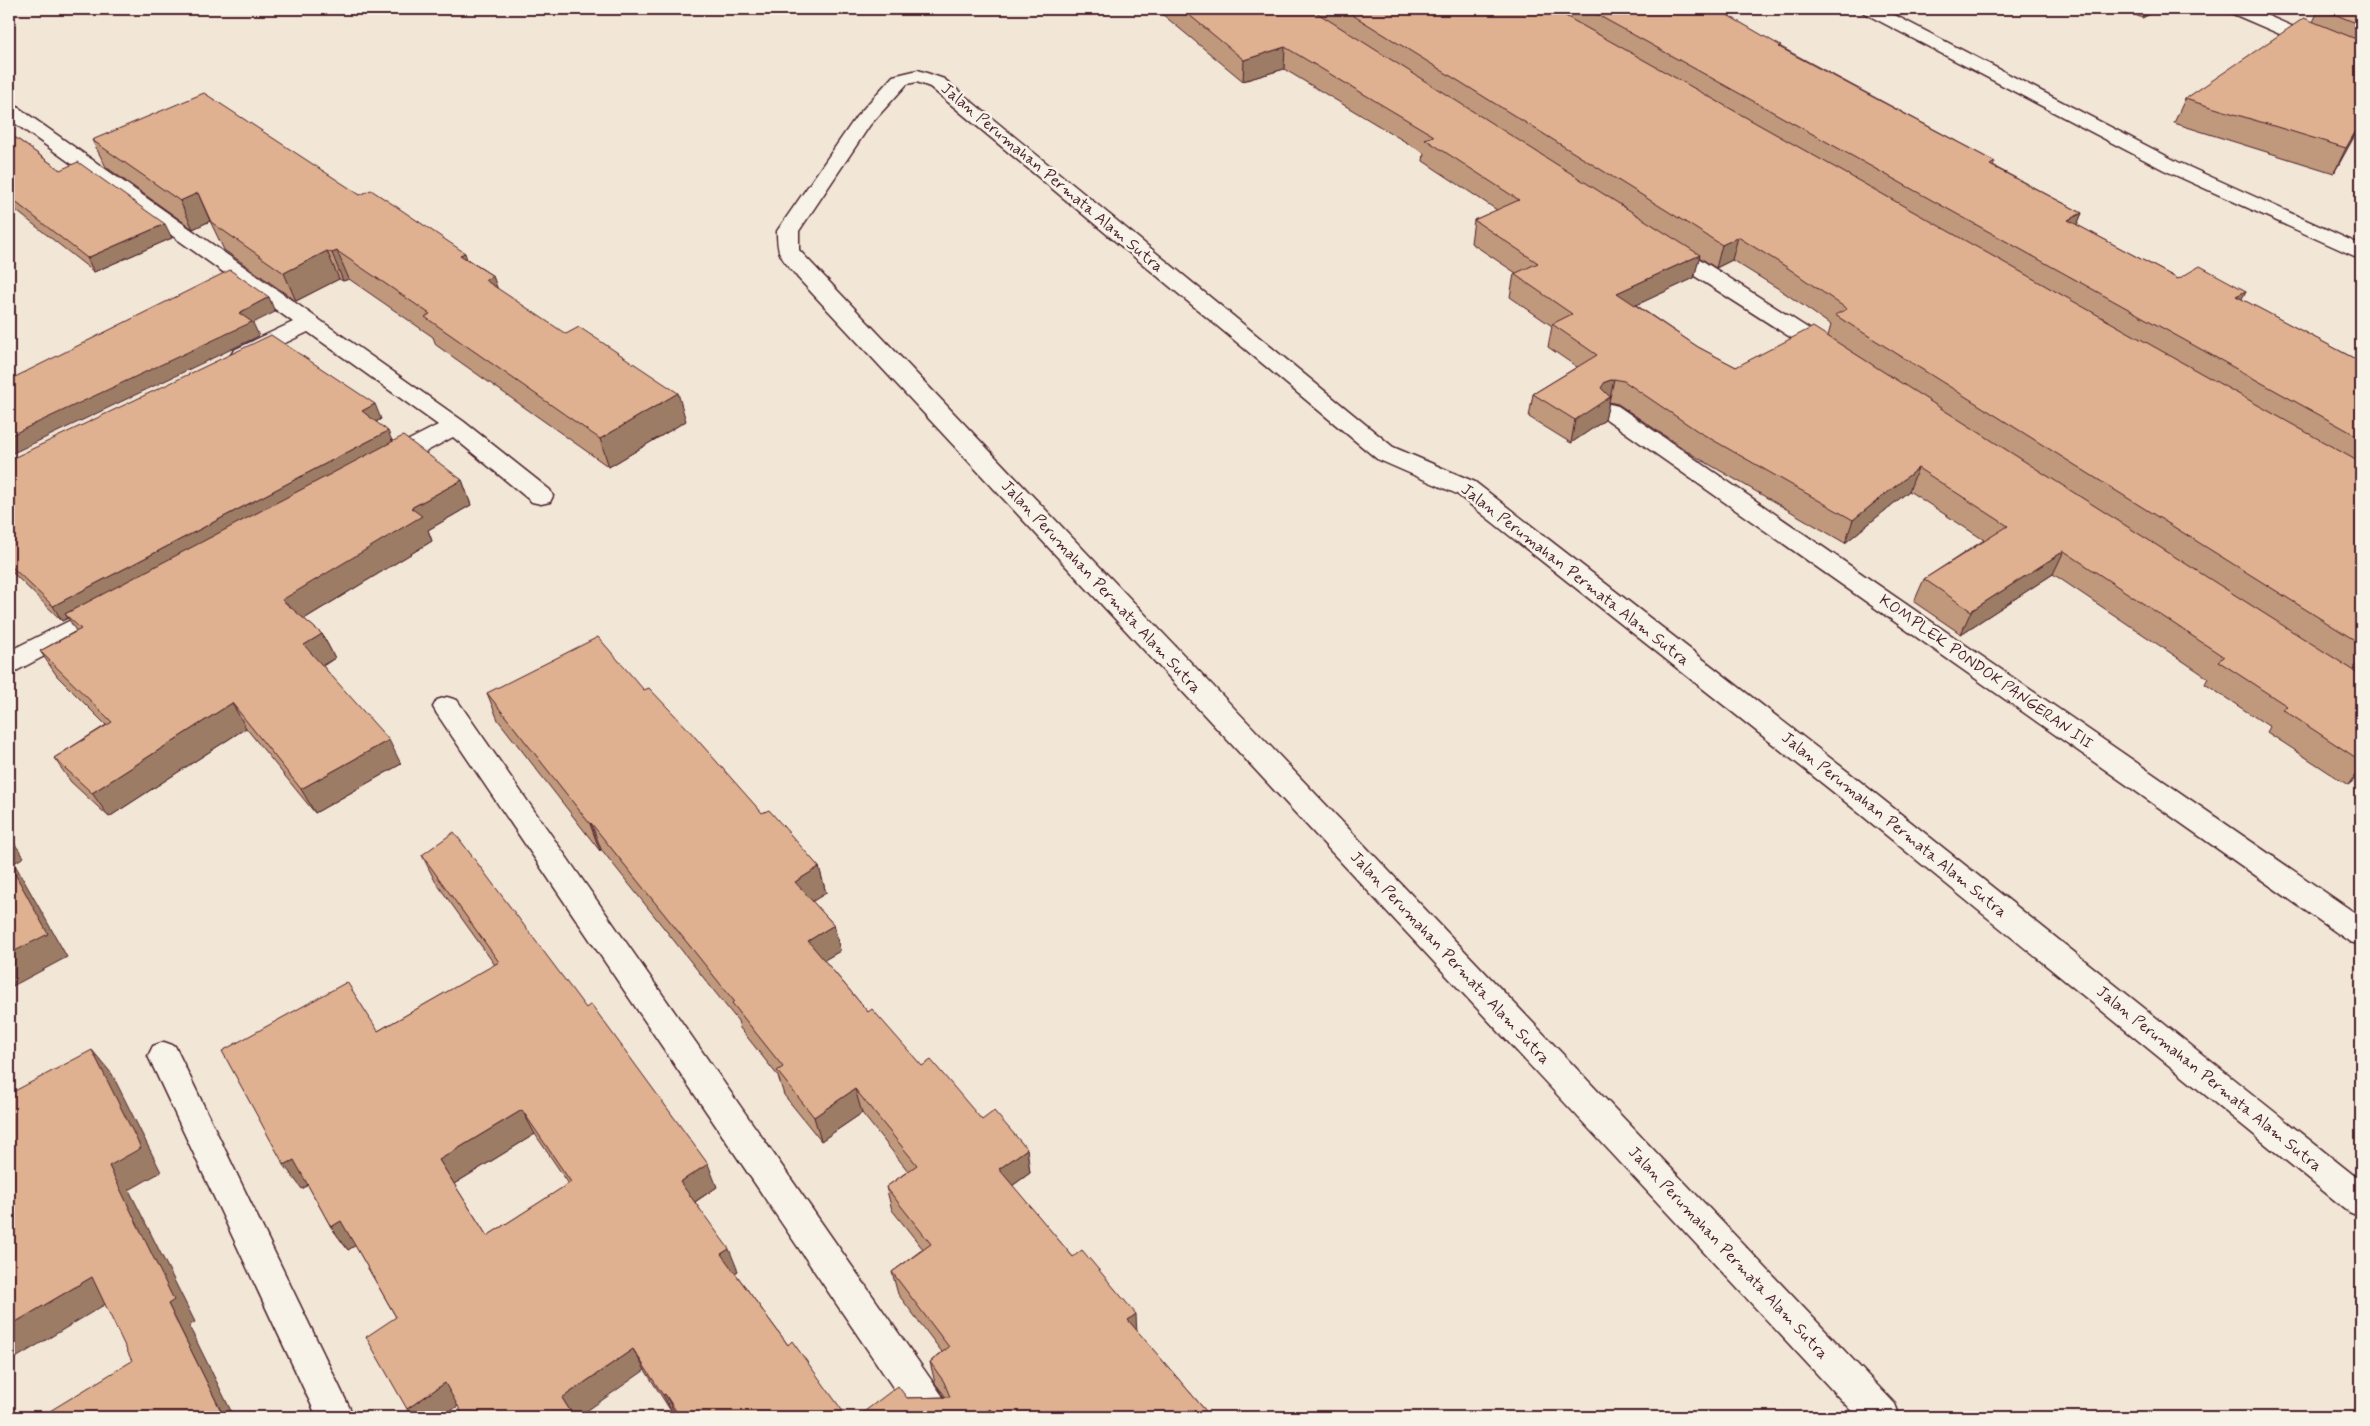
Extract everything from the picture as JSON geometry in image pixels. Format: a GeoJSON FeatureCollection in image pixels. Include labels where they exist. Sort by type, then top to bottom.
{"type":"FeatureCollection","features":[{"type":"Feature","properties":{"kind":"street"},"geometry":{"type":"LineString","coordinates":[[1870,9],[2171,166],[2361,253]]}},
{"type":"Feature","properties":{"kind":"street"},"geometry":{"type":"LineString","coordinates":[[2237,9],[2361,63]]}},
{"type":"Feature","properties":{"kind":"street","name":"Jalan Perumahan Permata Alam Sutra"},"geometry":{"type":"LineString","coordinates":[[1882,1417],[812,280],[788,251],[788,230],[862,121],[900,80],[918,76],[937,83],[1385,453],[1466,488],[1842,783],[2361,1201]]}},
{"type":"Feature","properties":{"kind":"street"},"geometry":{"type":"LineString","coordinates":[[9,110],[455,426],[541,496]]}},
{"type":"Feature","properties":{"kind":"street"},"geometry":{"type":"LineString","coordinates":[[1646,235],[1848,364]]}},
{"type":"Feature","properties":{"kind":"street"},"geometry":{"type":"LineString","coordinates":[[221,365],[309,323]]}},
{"type":"Feature","properties":{"kind":"street","name":"KOMPLEK PONDOK PANGERAN III"},"geometry":{"type":"LineString","coordinates":[[1610,411],[2361,933]]}},
{"type":"Feature","properties":{"kind":"street"},"geometry":{"type":"LineString","coordinates":[[368,472],[455,426]]}},
{"type":"Feature","properties":{"kind":"street"},"geometry":{"type":"LineString","coordinates":[[9,663],[131,598]]}},
{"type":"Feature","properties":{"kind":"street"},"geometry":{"type":"LineString","coordinates":[[447,707],[935,1417]]}},
{"type":"Feature","properties":{"kind":"street"},"geometry":{"type":"LineString","coordinates":[[164,1056],[336,1417]]}},
{"type":"Feature","properties":{"kind":"building"},"geometry":{"type":"Polygon","coordinates":[[[1182,9],[1311,9],[1700,255],[1617,293],[1698,347],[1736,367],[1813,327],[2361,675],[2361,761],[2282,709],[2287,706],[2218,661],[2224,657],[2064,551],[1971,611],[1924,579],[2008,526],[1918,468],[1853,520],[1699,432],[1624,381],[1614,379],[1605,382],[1601,388],[1610,397],[1575,420],[1533,394],[1597,355],[1552,324],[1572,314],[1514,274],[1538,263],[1474,220],[1519,200],[1425,139],[1434,136],[1285,47],[1244,60],[1182,9]]]}},
{"type":"Feature","properties":{"kind":"building"},"geometry":{"type":"Polygon","coordinates":[[[1343,9],[1553,9],[2361,463],[2361,644],[1835,315],[1847,309],[1785,266],[1738,237],[1722,245],[1343,9]]]}},
{"type":"Feature","properties":{"kind":"building"},"geometry":{"type":"Polygon","coordinates":[[[1587,9],[1717,9],[1781,46],[1779,47],[1995,162],[1990,165],[2082,213],[2068,220],[2178,279],[2200,266],[2246,291],[2236,296],[2361,362],[2361,438],[1587,9]]]}},
{"type":"Feature","properties":{"kind":"building"},"geometry":{"type":"Polygon","coordinates":[[[2322,9],[2361,9],[2361,25],[2322,9]]]}},
{"type":"Feature","properties":{"kind":"building"},"geometry":{"type":"Polygon","coordinates":[[[2304,18],[2361,41],[2361,122],[2346,148],[2185,99],[2304,18]]]}},
{"type":"Feature","properties":{"kind":"building"},"geometry":{"type":"Polygon","coordinates":[[[204,93],[360,195],[371,190],[397,207],[465,253],[460,255],[493,276],[485,280],[566,334],[579,327],[678,393],[600,439],[425,317],[430,314],[337,251],[332,253],[327,251],[284,273],[211,222],[198,193],[180,201],[92,140],[204,93]]]}},
{"type":"Feature","properties":{"kind":"building"},"geometry":{"type":"Polygon","coordinates":[[[9,133],[60,170],[78,162],[165,224],[87,258],[9,197],[9,133]]]}},
{"type":"Feature","properties":{"kind":"building"},"geometry":{"type":"Polygon","coordinates":[[[230,270],[269,297],[239,313],[252,322],[9,436],[9,380],[230,270]]]}},
{"type":"Feature","properties":{"kind":"building"},"geometry":{"type":"Polygon","coordinates":[[[271,335],[375,404],[362,411],[388,431],[53,606],[9,564],[9,460],[271,335]]]}},
{"type":"Feature","properties":{"kind":"building"},"geometry":{"type":"Polygon","coordinates":[[[403,436],[462,480],[411,508],[422,516],[282,600],[322,634],[304,645],[389,740],[301,789],[232,703],[92,793],[54,758],[112,722],[40,651],[81,629],[65,614],[403,436]]]}},
{"type":"Feature","properties":{"kind":"building"},"geometry":{"type":"Polygon","coordinates":[[[598,637],[644,690],[649,688],[687,728],[762,813],[769,810],[819,867],[795,882],[834,925],[808,941],[868,1012],[872,1009],[922,1066],[931,1060],[982,1120],[994,1111],[1027,1149],[999,1169],[1073,1257],[1082,1250],[1136,1314],[1128,1320],[1211,1417],[996,1417],[990,1409],[979,1417],[857,1417],[898,1386],[907,1398],[950,1397],[944,1382],[930,1362],[949,1347],[892,1272],[931,1244],[886,1187],[917,1165],[855,1089],[814,1117],[777,1071],[783,1067],[732,1003],[734,1001],[590,824],[487,693],[598,637]]]}},
{"type":"Feature","properties":{"kind":"building"},"geometry":{"type":"Polygon","coordinates":[[[454,832],[586,1008],[591,1004],[708,1164],[680,1182],[729,1249],[721,1254],[788,1345],[792,1341],[847,1417],[680,1417],[633,1349],[562,1398],[574,1417],[464,1417],[445,1383],[407,1409],[366,1337],[396,1317],[341,1221],[331,1227],[294,1160],[284,1165],[222,1051],[347,982],[378,1031],[499,962],[422,855],[454,832]],[[522,1110],[439,1160],[487,1236],[571,1182],[522,1110]]]}},
{"type":"Feature","properties":{"kind":"building"},"geometry":{"type":"Polygon","coordinates":[[[9,863],[48,934],[9,954],[9,863]]]}},
{"type":"Feature","properties":{"kind":"building"},"geometry":{"type":"Polygon","coordinates":[[[92,1050],[141,1148],[109,1166],[174,1300],[168,1304],[224,1417],[40,1417],[132,1361],[92,1277],[9,1326],[9,1172],[13,1169],[9,1161],[9,1094],[92,1050]]]}}]}
